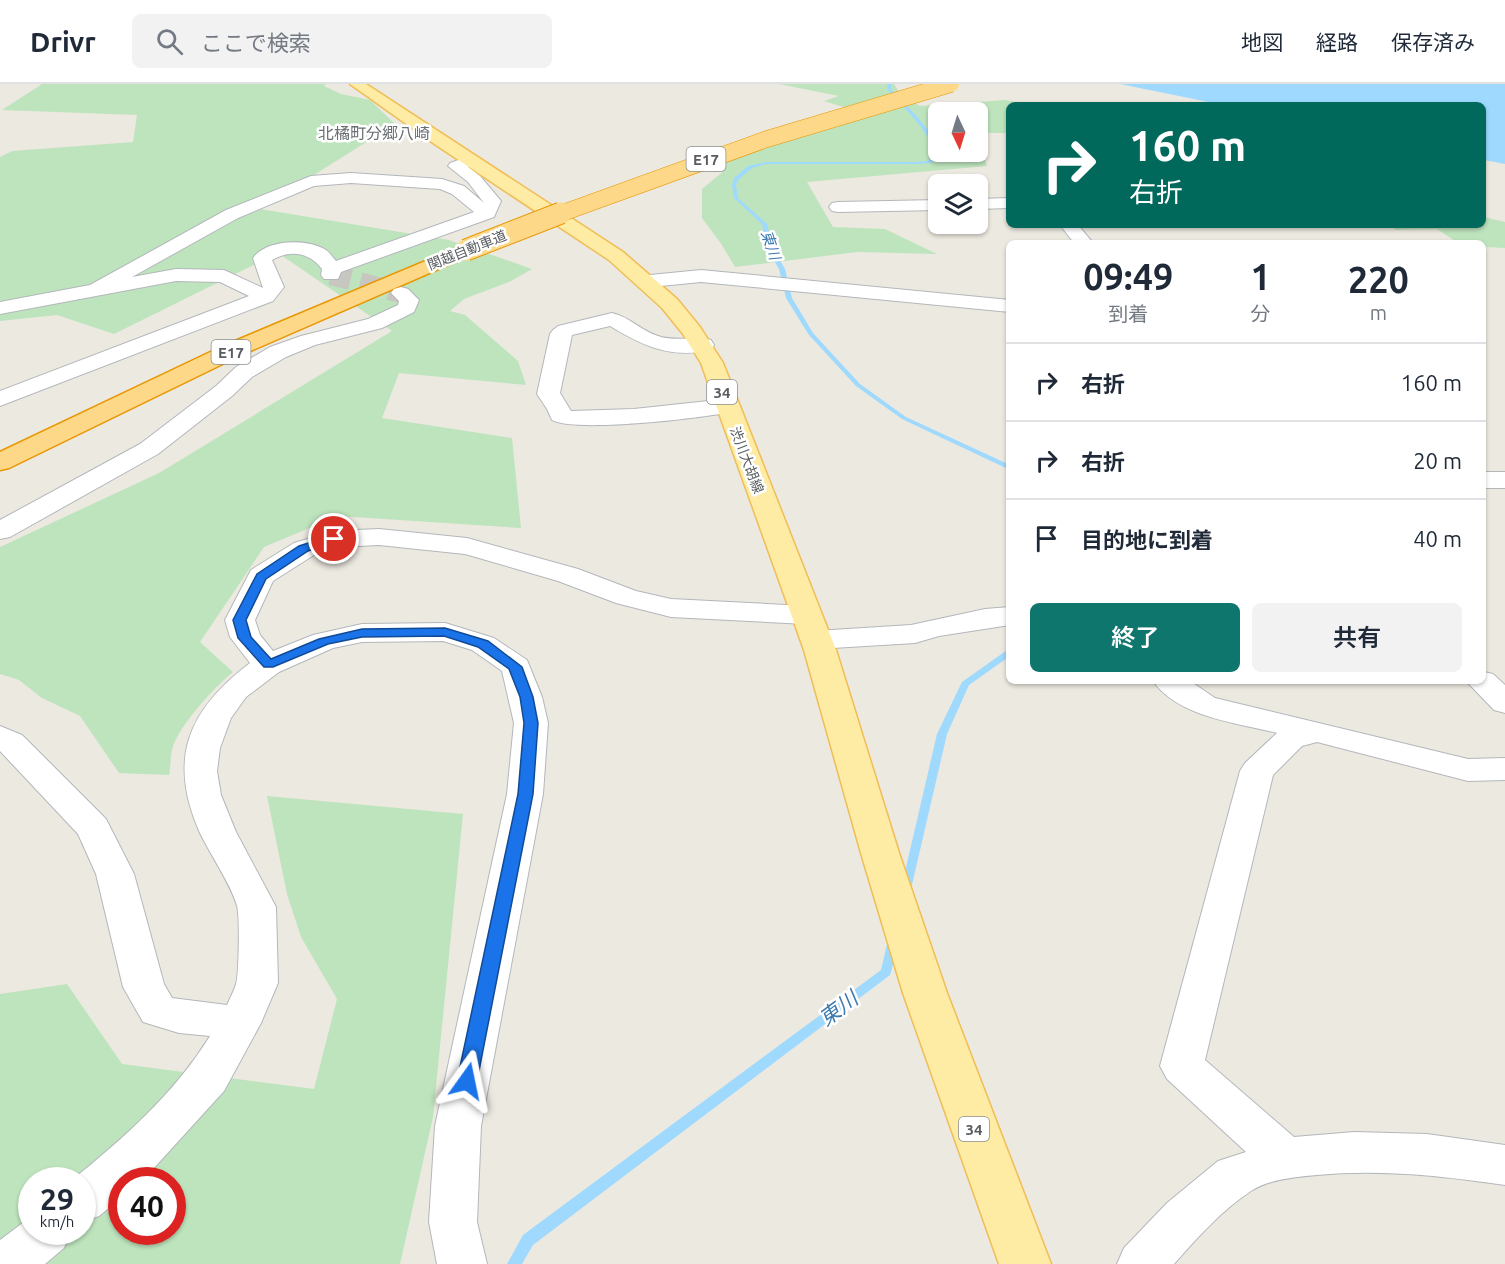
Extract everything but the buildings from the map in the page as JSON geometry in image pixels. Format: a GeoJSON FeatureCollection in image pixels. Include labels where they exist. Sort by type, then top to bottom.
{"type":"FeatureCollection","features":[{"type":"Feature","properties":{"kind":"highway","name":"関越自動車道"},"geometry":{"type":"LineString","coordinates":[[0,462],[555,202],[700,150],[923,84]]}},
{"type":"Feature","properties":{"kind":"highway","name":"関越自動車道"},"geometry":{"type":"LineString","coordinates":[[0,441],[234,333],[456,247],[723,153],[951,84]]}},
{"type":"Feature","properties":{"kind":"main road","name":"渋川大胡線"},"geometry":{"type":"LineString","coordinates":[[357,84],[470,161],[614,252],[650,281],[703,345],[712,363],[811,627],[925,993],[1025,1264]]}},
{"type":"Feature","properties":{"kind":"street"},"geometry":{"type":"LineString","coordinates":[[0,399],[266,297],[274,287],[262,258],[268,252],[288,248],[311,250],[321,256],[331,272],[488,213],[493,201],[474,179],[456,166],[470,161]]}},
{"type":"Feature","properties":{"kind":"street"},"geometry":{"type":"LineString","coordinates":[[97,289],[232,214],[311,181],[351,178],[442,184],[458,190],[471,203],[488,213]]}},
{"type":"Feature","properties":{"kind":"street"},"geometry":{"type":"LineString","coordinates":[[988,204],[1006,203]]}},
{"type":"Feature","properties":{"kind":"street"},"geometry":{"type":"LineString","coordinates":[[838,207],[928,205]]}},
{"type":"Feature","properties":{"kind":"street"},"geometry":{"type":"LineString","coordinates":[[1072,228],[1082,240]]}},
{"type":"Feature","properties":{"kind":"street"},"geometry":{"type":"LineString","coordinates":[[0,308],[176,275],[224,276],[266,297]]}},
{"type":"Feature","properties":{"kind":"street"},"geometry":{"type":"LineString","coordinates":[[650,281],[701,276],[1006,306]]}},
{"type":"Feature","properties":{"kind":"street"},"geometry":{"type":"LineString","coordinates":[[0,531],[149,449],[224,391],[244,372],[278,352],[308,340],[375,324],[407,308],[409,300],[401,293]]}},
{"type":"Feature","properties":{"kind":"street"},"geometry":{"type":"LineString","coordinates":[[703,345],[666,347],[612,320],[565,330],[560,334],[548,394],[559,408],[560,415],[565,418],[634,416],[727,406]]}},
{"type":"Feature","properties":{"kind":"street"},"geometry":{"type":"LineString","coordinates":[[1486,480],[1505,480]]}},
{"type":"Feature","properties":{"kind":"street"},"geometry":{"type":"LineString","coordinates":[[268,664],[245,638],[240,620],[261,576],[303,549],[334,539],[379,537],[467,546],[568,575],[626,597],[671,609],[811,627],[915,634],[932,628],[1006,616]]}},
{"type":"Feature","properties":{"kind":"street"},"geometry":{"type":"LineString","coordinates":[[96,1189],[137,1155],[208,1078],[240,1023],[257,983],[257,907],[218,832],[203,795],[200,771],[202,748],[215,717],[235,690],[268,664],[324,641],[362,633],[445,632],[483,644],[516,667],[526,697],[531,723],[525,794],[458,1126],[453,1222],[462,1264]]}},
{"type":"Feature","properties":{"kind":"street"},"geometry":{"type":"LineString","coordinates":[[1173,684],[1204,705],[1468,770],[1505,769]]}},
{"type":"Feature","properties":{"kind":"street"},"geometry":{"type":"LineString","coordinates":[[1485,684],[1505,703]]}},
{"type":"Feature","properties":{"kind":"street"},"geometry":{"type":"LineString","coordinates":[[1285,1158],[1182,1066],[1257,771],[1290,739],[1317,732]]}},
{"type":"Feature","properties":{"kind":"street"},"geometry":{"type":"LineString","coordinates":[[0,736],[10,741],[93,828],[116,874],[144,987],[158,1010],[179,1016],[240,1023]]}},
{"type":"Feature","properties":{"kind":"street"},"geometry":{"type":"LineString","coordinates":[[1142,1264],[1184,1218],[1235,1176],[1285,1158],[1354,1152],[1427,1154],[1505,1166]]}},
{"type":"Feature","properties":{"kind":"street"},"geometry":{"type":"LineString","coordinates":[[8,1264],[31,1245]]}},
{"type":"Feature","properties":{"kind":"green space"},"geometry":{"type":"Polygon","coordinates":[[[42,84],[326,84],[324,86],[341,94],[370,100],[395,124],[260,209],[449,240],[532,269],[511,281],[464,299],[450,311],[465,315],[518,361],[526,385],[399,373],[382,418],[512,438],[521,528],[338,516],[264,547],[200,642],[233,672],[216,687],[183,727],[173,746],[169,775],[119,773],[80,716],[42,698],[19,680],[0,674],[0,547],[159,473],[392,331],[278,253],[114,334],[57,315],[0,321],[0,157],[12,151],[133,142],[137,115],[2,110],[42,84]]]}},
{"type":"Feature","properties":{"kind":"green space"},"geometry":{"type":"Polygon","coordinates":[[[779,84],[894,84],[901,95],[920,106],[928,105],[928,162],[986,162],[987,166],[807,182],[833,227],[885,229],[937,254],[857,252],[735,267],[702,218],[702,189],[725,170],[715,161],[859,112],[824,101],[839,96],[779,84]]]}},
{"type":"Feature","properties":{"kind":"green space"},"geometry":{"type":"Polygon","coordinates":[[[1005,100],[1016,102],[1006,102],[1006,133],[988,133],[988,102],[977,102],[1005,100]]]}},
{"type":"Feature","properties":{"kind":"green space"},"geometry":{"type":"Polygon","coordinates":[[[1486,217],[1505,222],[1505,248],[1486,247],[1486,240],[1454,240],[1437,229],[1396,230],[1393,228],[1486,228],[1486,217]]]}},
{"type":"Feature","properties":{"kind":"green space"},"geometry":{"type":"Polygon","coordinates":[[[267,796],[463,814],[433,1117],[400,1264],[0,1264],[0,994],[67,984],[122,1064],[314,1089],[337,999],[301,937],[287,894],[267,796]]]}},
{"type":"Feature","properties":{"kind":"water"},"geometry":{"type":"Polygon","coordinates":[[[1120,84],[1505,84],[1505,164],[1486,160],[1486,102],[1208,102],[1120,84]]]}},
{"type":"Feature","properties":{"kind":"waterway","name":"東川"},"geometry":{"type":"LineString","coordinates":[[889,84],[889,89],[932,139],[939,157],[928,162],[916,163],[766,163],[750,167],[736,179],[734,185],[736,198],[764,224],[769,247],[782,269],[789,298],[811,334],[858,385],[904,418],[1006,466]]}},
{"type":"Feature","properties":{"kind":"waterway","name":"東川"},"geometry":{"type":"LineString","coordinates":[[906,889],[942,734],[965,684],[1006,654]]}},
{"type":"Feature","properties":{"kind":"waterway","name":"東川"},"geometry":{"type":"LineString","coordinates":[[514,1264],[528,1240],[886,972],[894,940]]}},
{"type":"Feature","properties":{"kind":"tunnel"},"geometry":{"type":"LineString","coordinates":[[331,275],[401,293]]}},
{"type":"Feature","properties":{"kind":"district","name":"北橘町分郷八崎"},"geometry":{"type":"Point","coordinates":[374,133]}},
{"type":"Feature","properties":{"kind":"route"},"geometry":{"type":"LineString","coordinates":[[334,539],[303,549],[261,576],[240,620],[245,638],[268,664],[324,641],[362,633],[445,632],[483,644],[516,667],[526,697],[531,723],[525,794],[467,1081]]}}]}
